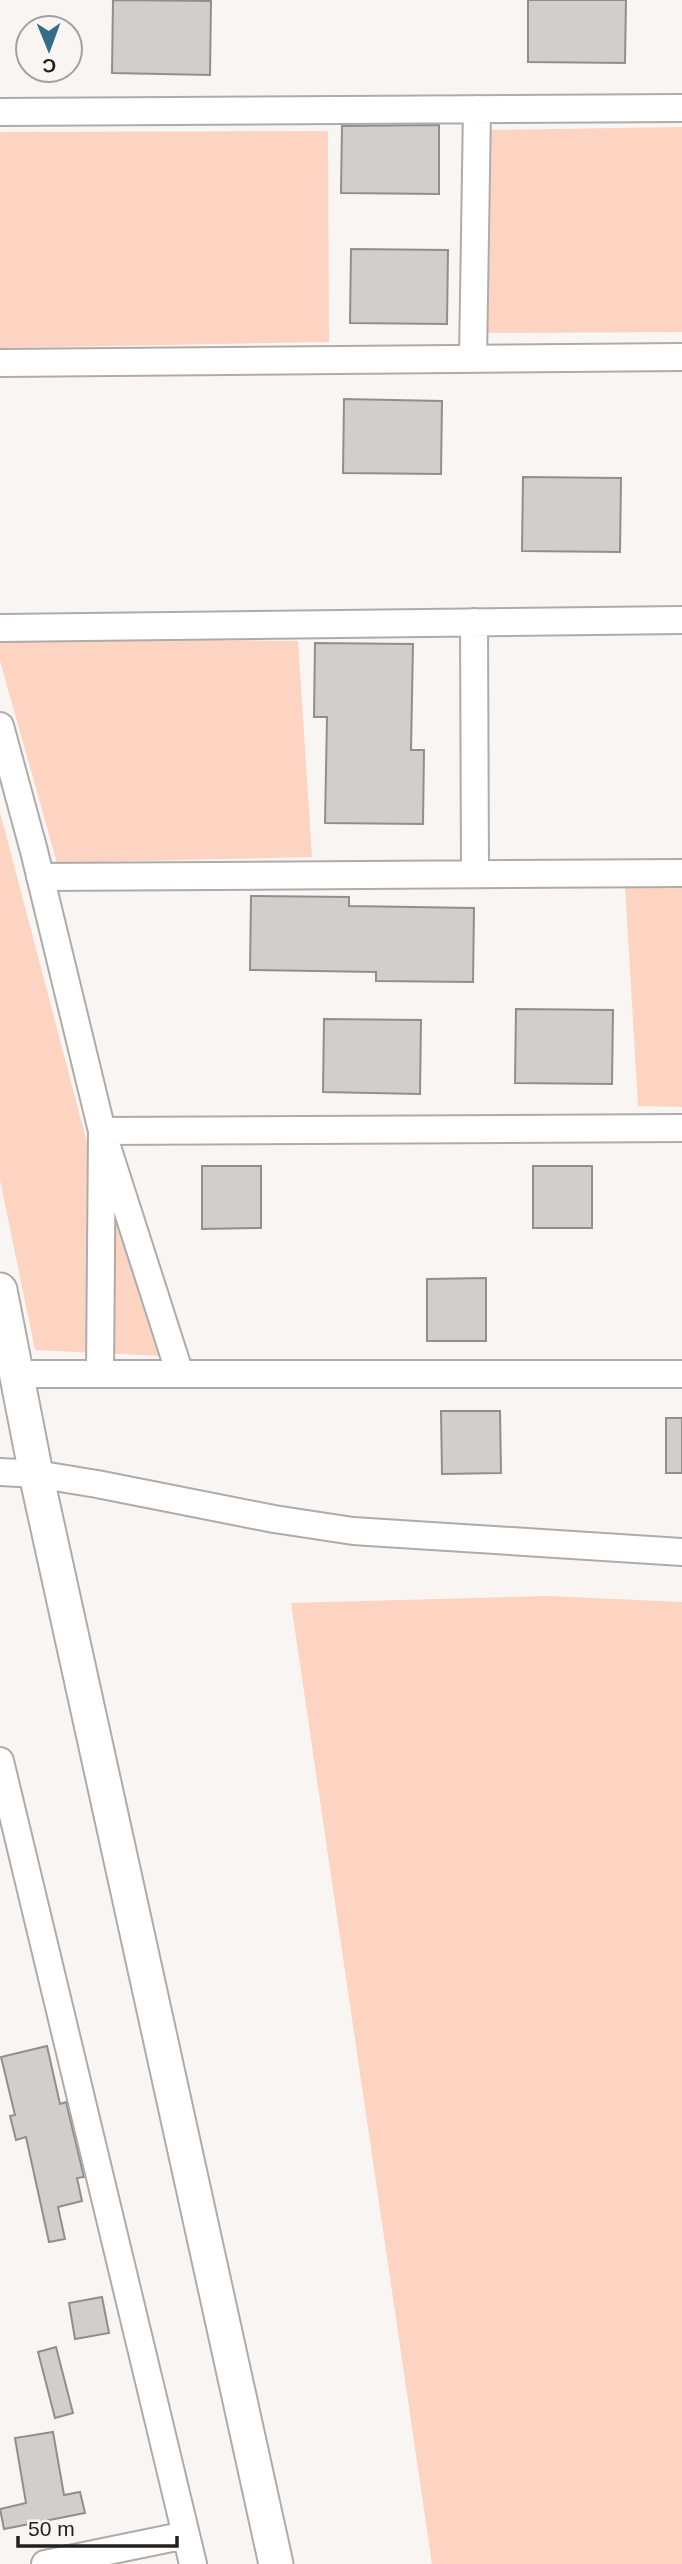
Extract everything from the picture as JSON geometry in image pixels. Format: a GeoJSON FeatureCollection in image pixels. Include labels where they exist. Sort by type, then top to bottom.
{"type":"FeatureCollection","features":[{"type":"Feature","properties":{"kind":"main road"},"geometry":{"type":"LineString","coordinates":[[0,1290],[36,1474],[276,2564]]}},
{"type":"Feature","properties":{"kind":"street"},"geometry":{"type":"LineString","coordinates":[[0,112],[682,108]]}},
{"type":"Feature","properties":{"kind":"street"},"geometry":{"type":"LineString","coordinates":[[472,359],[478,109]]}},
{"type":"Feature","properties":{"kind":"street"},"geometry":{"type":"LineString","coordinates":[[0,363],[682,357]]}},
{"type":"Feature","properties":{"kind":"street"},"geometry":{"type":"LineString","coordinates":[[0,628],[682,620]]}},
{"type":"Feature","properties":{"kind":"street"},"geometry":{"type":"LineString","coordinates":[[474,622],[475,874]]}},
{"type":"Feature","properties":{"kind":"street"},"geometry":{"type":"LineString","coordinates":[[0,726],[102,1131],[180,1374]]}},
{"type":"Feature","properties":{"kind":"street"},"geometry":{"type":"LineString","coordinates":[[40,877],[682,873]]}},
{"type":"Feature","properties":{"kind":"street"},"geometry":{"type":"LineString","coordinates":[[102,1131],[682,1128]]}},
{"type":"Feature","properties":{"kind":"street"},"geometry":{"type":"LineString","coordinates":[[100,1374],[102,1131]]}},
{"type":"Feature","properties":{"kind":"street"},"geometry":{"type":"LineString","coordinates":[[16,1374],[682,1374]]}},
{"type":"Feature","properties":{"kind":"street"},"geometry":{"type":"LineString","coordinates":[[0,1472],[36,1474],[274,1519],[353,1531],[682,1552]]}},
{"type":"Feature","properties":{"kind":"street"},"geometry":{"type":"LineString","coordinates":[[0,1761],[192,2564]]}},
{"type":"Feature","properties":{"kind":"street"},"geometry":{"type":"LineString","coordinates":[[45,2564],[186,2535]]}},
{"type":"Feature","properties":{"kind":"shaded area"},"geometry":{"type":"Polygon","coordinates":[[[682,127],[682,332],[487,333],[487,130],[682,127]]]}},
{"type":"Feature","properties":{"kind":"shaded area"},"geometry":{"type":"Polygon","coordinates":[[[328,131],[329,342],[0,348],[0,132],[328,131]]]}},
{"type":"Feature","properties":{"kind":"shaded area"},"geometry":{"type":"Polygon","coordinates":[[[0,638],[298,641],[312,857],[57,863],[0,661],[0,638]]]}},
{"type":"Feature","properties":{"kind":"shaded area"},"geometry":{"type":"Polygon","coordinates":[[[0,812],[85,1135],[163,1356],[35,1350],[0,1180],[0,812]]]}},
{"type":"Feature","properties":{"kind":"shaded area"},"geometry":{"type":"Polygon","coordinates":[[[625,886],[682,886],[682,1107],[638,1106],[625,886]]]}},
{"type":"Feature","properties":{"kind":"shaded area"},"geometry":{"type":"Polygon","coordinates":[[[548,1596],[682,1602],[682,2564],[432,2564],[291,1603],[548,1596]]]}},
{"type":"Feature","properties":{"kind":"building"},"geometry":{"type":"Polygon","coordinates":[[[113,0],[211,1],[210,75],[112,73],[113,0]]]}},
{"type":"Feature","properties":{"kind":"building"},"geometry":{"type":"Polygon","coordinates":[[[528,0],[626,0],[625,63],[528,62],[528,0]]]}},
{"type":"Feature","properties":{"kind":"building"},"geometry":{"type":"Polygon","coordinates":[[[439,125],[439,194],[341,193],[342,126],[439,125]]]}},
{"type":"Feature","properties":{"kind":"building"},"geometry":{"type":"Polygon","coordinates":[[[351,249],[448,250],[447,324],[350,323],[351,249]]]}},
{"type":"Feature","properties":{"kind":"building"},"geometry":{"type":"Polygon","coordinates":[[[344,399],[442,401],[441,474],[343,473],[344,399]]]}},
{"type":"Feature","properties":{"kind":"building"},"geometry":{"type":"Polygon","coordinates":[[[523,477],[621,478],[620,552],[522,551],[523,477]]]}},
{"type":"Feature","properties":{"kind":"building"},"geometry":{"type":"Polygon","coordinates":[[[315,643],[413,644],[411,750],[424,750],[423,824],[325,823],[327,717],[314,717],[315,643]]]}},
{"type":"Feature","properties":{"kind":"building"},"geometry":{"type":"Polygon","coordinates":[[[251,896],[349,897],[349,906],[474,908],[473,982],[376,981],[376,972],[250,970],[251,896]]]}},
{"type":"Feature","properties":{"kind":"building"},"geometry":{"type":"Polygon","coordinates":[[[516,1009],[613,1010],[612,1084],[515,1083],[516,1009]]]}},
{"type":"Feature","properties":{"kind":"building"},"geometry":{"type":"Polygon","coordinates":[[[324,1019],[421,1020],[420,1094],[323,1092],[324,1019]]]}},
{"type":"Feature","properties":{"kind":"building"},"geometry":{"type":"Polygon","coordinates":[[[202,1166],[261,1166],[261,1228],[202,1229],[202,1166]]]}},
{"type":"Feature","properties":{"kind":"building"},"geometry":{"type":"Polygon","coordinates":[[[533,1166],[592,1166],[592,1228],[533,1228],[533,1166]]]}},
{"type":"Feature","properties":{"kind":"building"},"geometry":{"type":"Polygon","coordinates":[[[486,1278],[486,1341],[427,1341],[427,1279],[486,1278]]]}},
{"type":"Feature","properties":{"kind":"building"},"geometry":{"type":"Polygon","coordinates":[[[441,1411],[500,1411],[501,1473],[442,1474],[441,1411]]]}},
{"type":"Feature","properties":{"kind":"building"},"geometry":{"type":"Polygon","coordinates":[[[666,1418],[682,1418],[682,1473],[666,1473],[666,1418]]]}},
{"type":"Feature","properties":{"kind":"building"},"geometry":{"type":"Polygon","coordinates":[[[47,2046],[60,2104],[66,2102],[84,2177],[77,2178],[82,2201],[58,2207],[65,2239],[49,2242],[26,2137],[16,2140],[10,2116],[15,2115],[1,2057],[47,2046]]]}},
{"type":"Feature","properties":{"kind":"building"},"geometry":{"type":"Polygon","coordinates":[[[102,2297],[109,2333],[75,2339],[69,2303],[102,2297]]]}},
{"type":"Feature","properties":{"kind":"building"},"geometry":{"type":"Polygon","coordinates":[[[56,2347],[73,2413],[55,2418],[38,2352],[56,2347]]]}},
{"type":"Feature","properties":{"kind":"building"},"geometry":{"type":"Polygon","coordinates":[[[53,2432],[64,2495],[80,2492],[85,2513],[4,2529],[0,2509],[26,2503],[15,2438],[53,2432]]]}}]}
